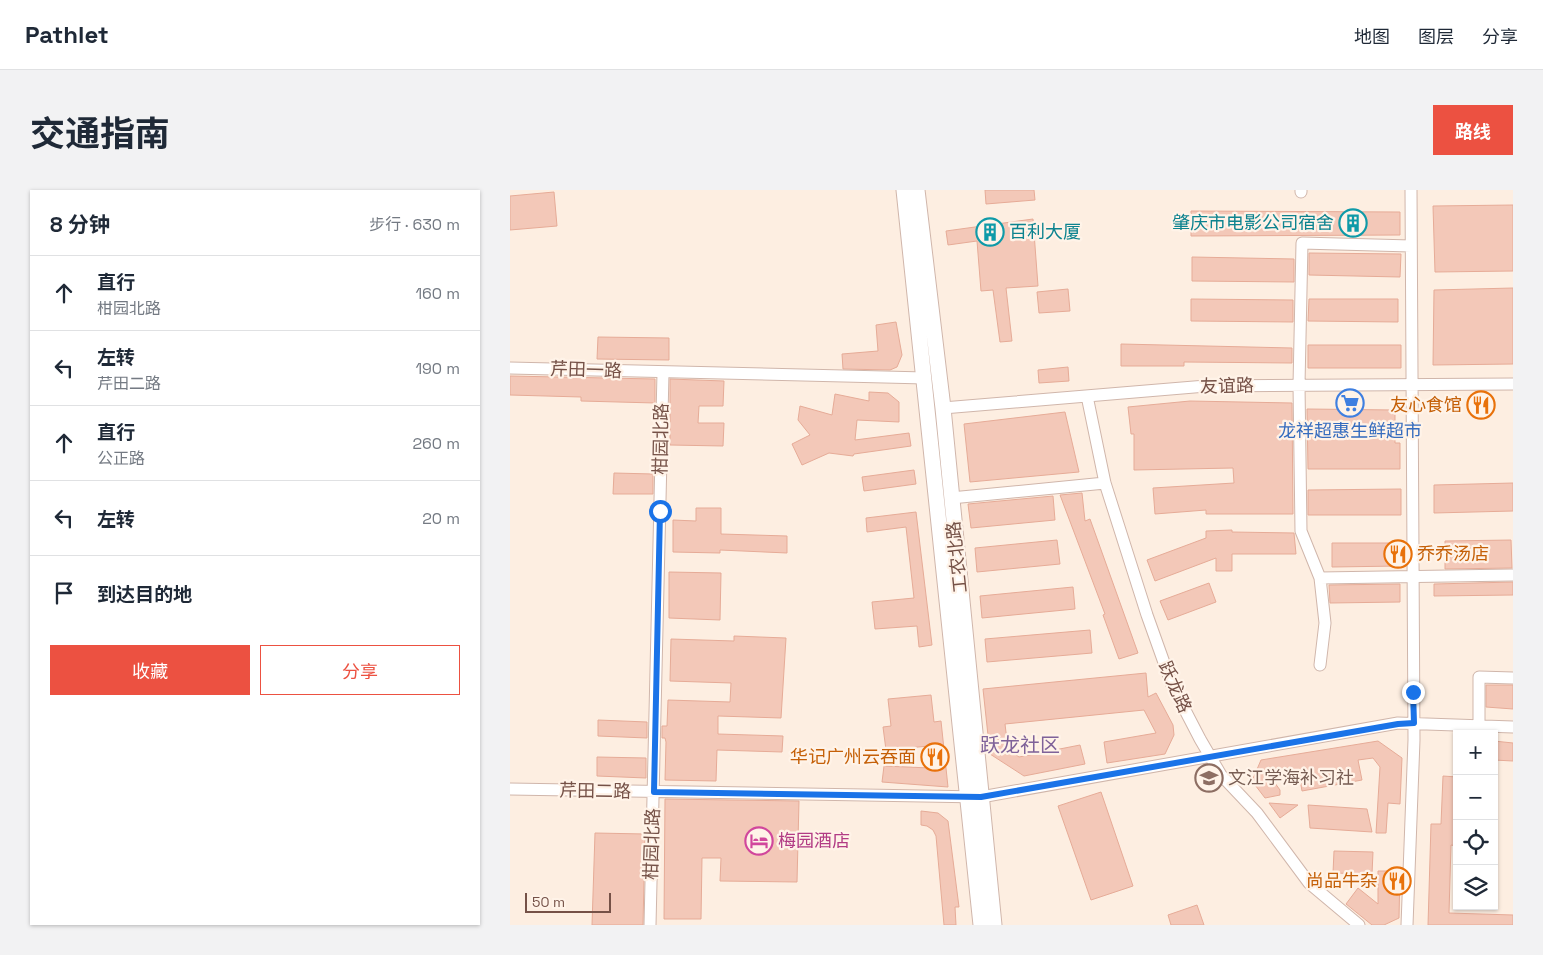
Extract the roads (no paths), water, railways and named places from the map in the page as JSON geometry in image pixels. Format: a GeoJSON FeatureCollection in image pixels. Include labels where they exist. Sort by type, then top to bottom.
{"type":"FeatureCollection","features":[{"type":"Feature","properties":{"kind":"street","name":"工农北路"},"geometry":{"type":"LineString","coordinates":[[904,190],[973,797],[994,925]]}},
{"type":"Feature","properties":{"kind":"street","name":"工农北路"},"geometry":{"type":"LineString","coordinates":[[917,190],[951,498],[981,925]]}},
{"type":"Feature","properties":{"kind":"street"},"geometry":{"type":"LineString","coordinates":[[1407,925],[1414,723],[1411,190]]}},
{"type":"Feature","properties":{"kind":"street"},"geometry":{"type":"LineString","coordinates":[[1320,665],[1325,623],[1320,578],[1301,531],[1300,385],[1302,243],[1411,246]]}},
{"type":"Feature","properties":{"kind":"street","name":"芹田一路"},"geometry":{"type":"LineString","coordinates":[[510,368],[925,378]]}},
{"type":"Feature","properties":{"kind":"street","name":"柑园北路"},"geometry":{"type":"LineString","coordinates":[[650,925],[663,373]]}},
{"type":"Feature","properties":{"kind":"street","name":"友谊路"},"geometry":{"type":"LineString","coordinates":[[942,408],[1206,386],[1513,384]]}},
{"type":"Feature","properties":{"kind":"street","name":"跃龙路"},"geometry":{"type":"LineString","coordinates":[[1087,396],[1105,483],[1147,616],[1172,684],[1209,757],[1221,775],[1258,813],[1309,883],[1359,925]]}},
{"type":"Feature","properties":{"kind":"street"},"geometry":{"type":"LineString","coordinates":[[951,498],[1105,483]]}},
{"type":"Feature","properties":{"kind":"street"},"geometry":{"type":"LineString","coordinates":[[1320,578],[1513,575]]}},
{"type":"Feature","properties":{"kind":"street"},"geometry":{"type":"LineString","coordinates":[[1479,725],[1479,677],[1513,678]]}},
{"type":"Feature","properties":{"kind":"street","name":"芹田二路"},"geometry":{"type":"LineString","coordinates":[[510,789],[973,797],[1398,724],[1513,727]]}},
{"type":"Feature","properties":{"kind":"place","name":"肇庆市电影公司宿舍"},"geometry":{"type":"Point","coordinates":[1353,223]}},
{"type":"Feature","properties":{"kind":"place","name":"百利大厦"},"geometry":{"type":"Point","coordinates":[990,232]}},
{"type":"Feature","properties":{"kind":"place","name":"龙祥超惠生鲜超市"},"geometry":{"type":"Point","coordinates":[1350,403]}},
{"type":"Feature","properties":{"kind":"place","name":"友心食馆"},"geometry":{"type":"Point","coordinates":[1481,405]}},
{"type":"Feature","properties":{"kind":"place","name":"乔乔汤店"},"geometry":{"type":"Point","coordinates":[1398,554]}},
{"type":"Feature","properties":{"kind":"place","name":"华记广州云吞面"},"geometry":{"type":"Point","coordinates":[935,757]}},
{"type":"Feature","properties":{"kind":"place","name":"文江学海补习社"},"geometry":{"type":"Point","coordinates":[1209,778]}},
{"type":"Feature","properties":{"kind":"place","name":"梅园酒店"},"geometry":{"type":"Point","coordinates":[759,841]}},
{"type":"Feature","properties":{"kind":"place","name":"尚品牛杂"},"geometry":{"type":"Point","coordinates":[1397,881]}},
{"type":"Feature","properties":{"kind":"district","name":"跃龙社区"},"geometry":{"type":"Point","coordinates":[1020,745]}}]}
